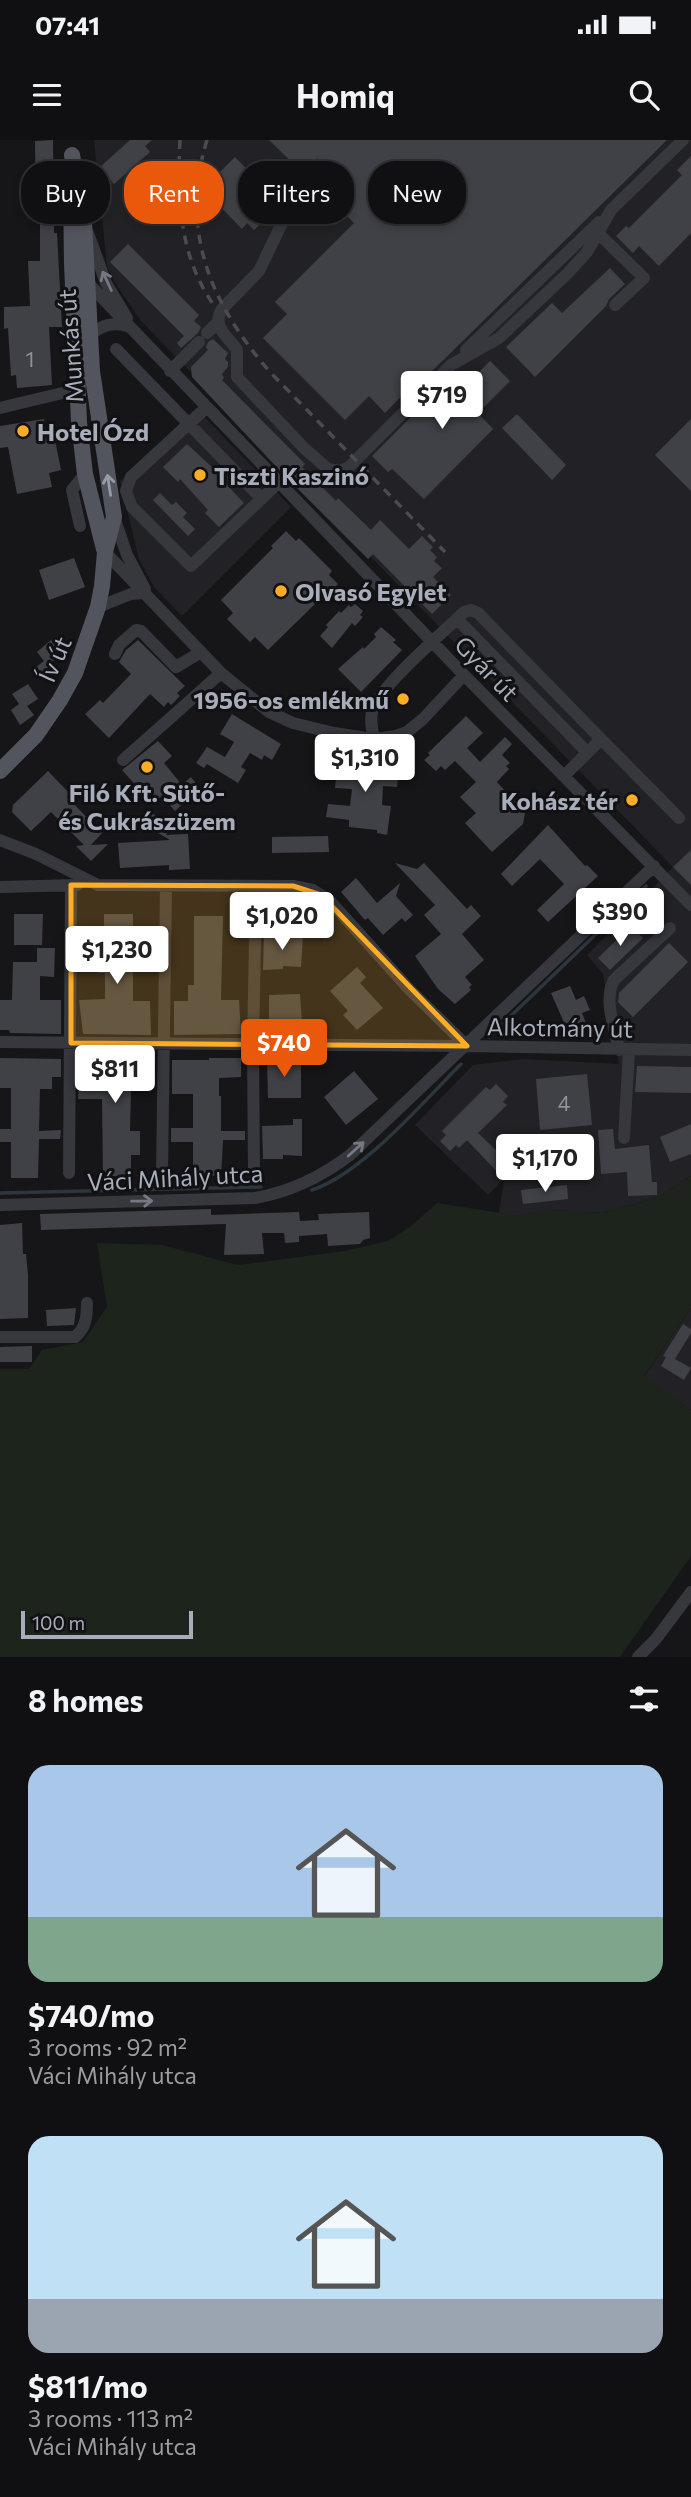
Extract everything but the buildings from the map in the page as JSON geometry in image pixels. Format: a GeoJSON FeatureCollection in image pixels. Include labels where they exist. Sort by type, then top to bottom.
{"type":"FeatureCollection","features":[{"type":"Feature","properties":{"kind":"main road","name":"Munkás út"},"geometry":{"type":"LineString","coordinates":[[71,147],[77,387],[85,474],[105,552]]}},
{"type":"Feature","properties":{"kind":"main road","name":"Munkás út"},"geometry":{"type":"LineString","coordinates":[[84,224],[92,371],[114,517],[105,552]]}},
{"type":"Feature","properties":{"kind":"main road","name":"Ív út"},"geometry":{"type":"LineString","coordinates":[[2,771],[36,735],[68,688],[87,644],[98,607],[103,586],[105,552]]}},
{"type":"Feature","properties":{"kind":"street"},"geometry":{"type":"LineString","coordinates":[[282,224],[259,271],[222,309],[217,323],[237,350],[237,377],[304,448],[328,469],[340,471],[349,467],[683,140]]}},
{"type":"Feature","properties":{"kind":"street"},"geometry":{"type":"LineString","coordinates":[[451,365],[499,338],[568,273],[587,253],[611,210]]}},
{"type":"Feature","properties":{"kind":"street","name":"Gyár út"},"geometry":{"type":"LineString","coordinates":[[85,224],[106,283],[138,337]]}},
{"type":"Feature","properties":{"kind":"street"},"geometry":{"type":"LineString","coordinates":[[598,233],[644,278],[615,305]]}},
{"type":"Feature","properties":{"kind":"street","name":"Gyár út"},"geometry":{"type":"LineString","coordinates":[[72,264],[127,326],[278,483],[691,905]]}},
{"type":"Feature","properties":{"kind":"street"},"geometry":{"type":"LineString","coordinates":[[76,349],[98,328],[113,323],[127,326]]}},
{"type":"Feature","properties":{"kind":"street"},"geometry":{"type":"LineString","coordinates":[[170,371],[217,323]]}},
{"type":"Feature","properties":{"kind":"street"},"geometry":{"type":"LineString","coordinates":[[116,349],[262,499]]}},
{"type":"Feature","properties":{"kind":"street"},"geometry":{"type":"LineString","coordinates":[[0,408],[71,391],[92,371]]}},
{"type":"Feature","properties":{"kind":"street"},"geometry":{"type":"LineString","coordinates":[[206,408],[131,477],[127,491],[132,507],[191,566],[278,483]]}},
{"type":"Feature","properties":{"kind":"street"},"geometry":{"type":"LineString","coordinates":[[80,526],[72,490],[85,474]]}},
{"type":"Feature","properties":{"kind":"street"},"geometry":{"type":"LineString","coordinates":[[114,517],[127,555],[147,597]]}},
{"type":"Feature","properties":{"kind":"street"},"geometry":{"type":"LineString","coordinates":[[105,552],[221,673],[269,712],[293,723],[374,739],[396,736],[407,732],[423,719],[464,675]]}},
{"type":"Feature","properties":{"kind":"street"},"geometry":{"type":"LineString","coordinates":[[98,607],[131,594],[147,597]]}},
{"type":"Feature","properties":{"kind":"street"},"geometry":{"type":"LineString","coordinates":[[374,739],[371,713],[377,700],[464,612],[471,610],[478,613],[679,818]]}},
{"type":"Feature","properties":{"kind":"street"},"geometry":{"type":"LineString","coordinates":[[457,619],[587,752]]}},
{"type":"Feature","properties":{"kind":"street"},"geometry":{"type":"LineString","coordinates":[[115,654],[120,645],[136,630],[141,631],[176,667],[201,652]]}},
{"type":"Feature","properties":{"kind":"street"},"geometry":{"type":"LineString","coordinates":[[123,760],[221,673]]}},
{"type":"Feature","properties":{"kind":"street"},"geometry":{"type":"LineString","coordinates":[[564,776],[601,739]]}},
{"type":"Feature","properties":{"kind":"street","name":"Alkotmány út"},"geometry":{"type":"LineString","coordinates":[[0,841],[36,855],[98,886],[303,887],[321,895],[467,1046],[691,1050]]}},
{"type":"Feature","properties":{"kind":"street","name":"Váci Mihály utca"},"geometry":{"type":"LineString","coordinates":[[0,1205],[255,1198],[281,1193],[311,1180],[350,1155],[654,866]]}},
{"type":"Feature","properties":{"kind":"street"},"geometry":{"type":"LineString","coordinates":[[69,1173],[71,885]]}},
{"type":"Feature","properties":{"kind":"street"},"geometry":{"type":"LineString","coordinates":[[0,887],[98,886]]}},
{"type":"Feature","properties":{"kind":"street"},"geometry":{"type":"LineString","coordinates":[[254,1174],[256,886]]}},
{"type":"Feature","properties":{"kind":"street"},"geometry":{"type":"LineString","coordinates":[[162,1174],[166,887]]}},
{"type":"Feature","properties":{"kind":"street"},"geometry":{"type":"LineString","coordinates":[[624,1138],[624,1050],[609,997],[610,988],[614,980],[670,928]]}},
{"type":"Feature","properties":{"kind":"street"},"geometry":{"type":"LineString","coordinates":[[0,1042],[467,1046]]}},
{"type":"Feature","properties":{"kind":"street"},"geometry":{"type":"LineString","coordinates":[[0,1337],[75,1337],[87,1317],[87,1303]]}},
{"type":"Feature","properties":{"kind":"street"},"geometry":{"type":"LineString","coordinates":[[638,1657],[656,1639],[691,1592]]}},
{"type":"Feature","properties":{"kind":"highlighted area"},"geometry":{"type":"Polygon","coordinates":[[[71,885],[293,886],[321,895],[467,1046],[71,1043],[71,885]]]}},
{"type":"Feature","properties":{"kind":"shaded area"},"geometry":{"type":"Polygon","coordinates":[[[94,140],[691,140],[691,1176],[658,1197],[602,1213],[552,1210],[520,1216],[499,1213],[504,1179],[488,1195],[415,1125],[473,1065],[524,1059],[619,1064],[603,974],[587,955],[673,867],[141,321],[107,266],[103,224],[110,224],[110,161],[96,161],[94,140]]]}},
{"type":"Feature","properties":{"kind":"shaded area"},"geometry":{"type":"Polygon","coordinates":[[[196,408],[291,507],[182,616],[154,587],[139,559],[120,481],[196,408]]]}},
{"type":"Feature","properties":{"kind":"shaded area"},"geometry":{"type":"Polygon","coordinates":[[[691,1176],[691,1308],[644,1376],[691,1410],[691,1556],[620,1657],[0,1657],[0,1369],[29,1369],[42,1350],[83,1342],[107,1307],[97,1243],[162,1245],[238,1265],[344,1251],[388,1241],[411,1226],[437,1203],[520,1216],[552,1210],[602,1213],[658,1197],[691,1176]]]}},
{"type":"Feature","properties":{"kind":"shaded area"},"geometry":{"type":"Polygon","coordinates":[[[691,1308],[691,1410],[644,1377],[691,1308]]]}},
{"type":"Feature","properties":{"kind":"waterway"},"geometry":{"type":"LineString","coordinates":[[489,1037],[646,886]]}},
{"type":"Feature","properties":{"kind":"waterway"},"geometry":{"type":"LineString","coordinates":[[312,1190],[331,1182],[371,1153],[461,1064]]}},
{"type":"Feature","properties":{"kind":"waterway"},"geometry":{"type":"LineString","coordinates":[[0,1193],[261,1187]]}},
{"type":"Feature","properties":{"kind":"railway"},"geometry":{"type":"LineString","coordinates":[[180,140],[180,204],[187,246],[193,266],[213,304]]}},
{"type":"Feature","properties":{"kind":"railway"},"geometry":{"type":"LineString","coordinates":[[207,140],[199,173],[199,236],[206,265],[232,321],[271,373],[445,552]]}},
{"type":"Feature","properties":{"kind":"place","name":"Hotel Ózd"},"geometry":{"type":"Point","coordinates":[23,431]}},
{"type":"Feature","properties":{"kind":"place","name":"Tiszti Kaszinó"},"geometry":{"type":"Point","coordinates":[200,475]}},
{"type":"Feature","properties":{"kind":"place","name":"Olvasó Egylet"},"geometry":{"type":"Point","coordinates":[281,591]}},
{"type":"Feature","properties":{"kind":"place","name":"1956-os emlékmű"},"geometry":{"type":"Point","coordinates":[403,699]}},
{"type":"Feature","properties":{"kind":"place","name":"Filó Kft. Sütő- és Cukrászüzem"},"geometry":{"type":"Point","coordinates":[147,767]}},
{"type":"Feature","properties":{"kind":"place","name":"Kohász tér"},"geometry":{"type":"Point","coordinates":[632,800]}}]}
